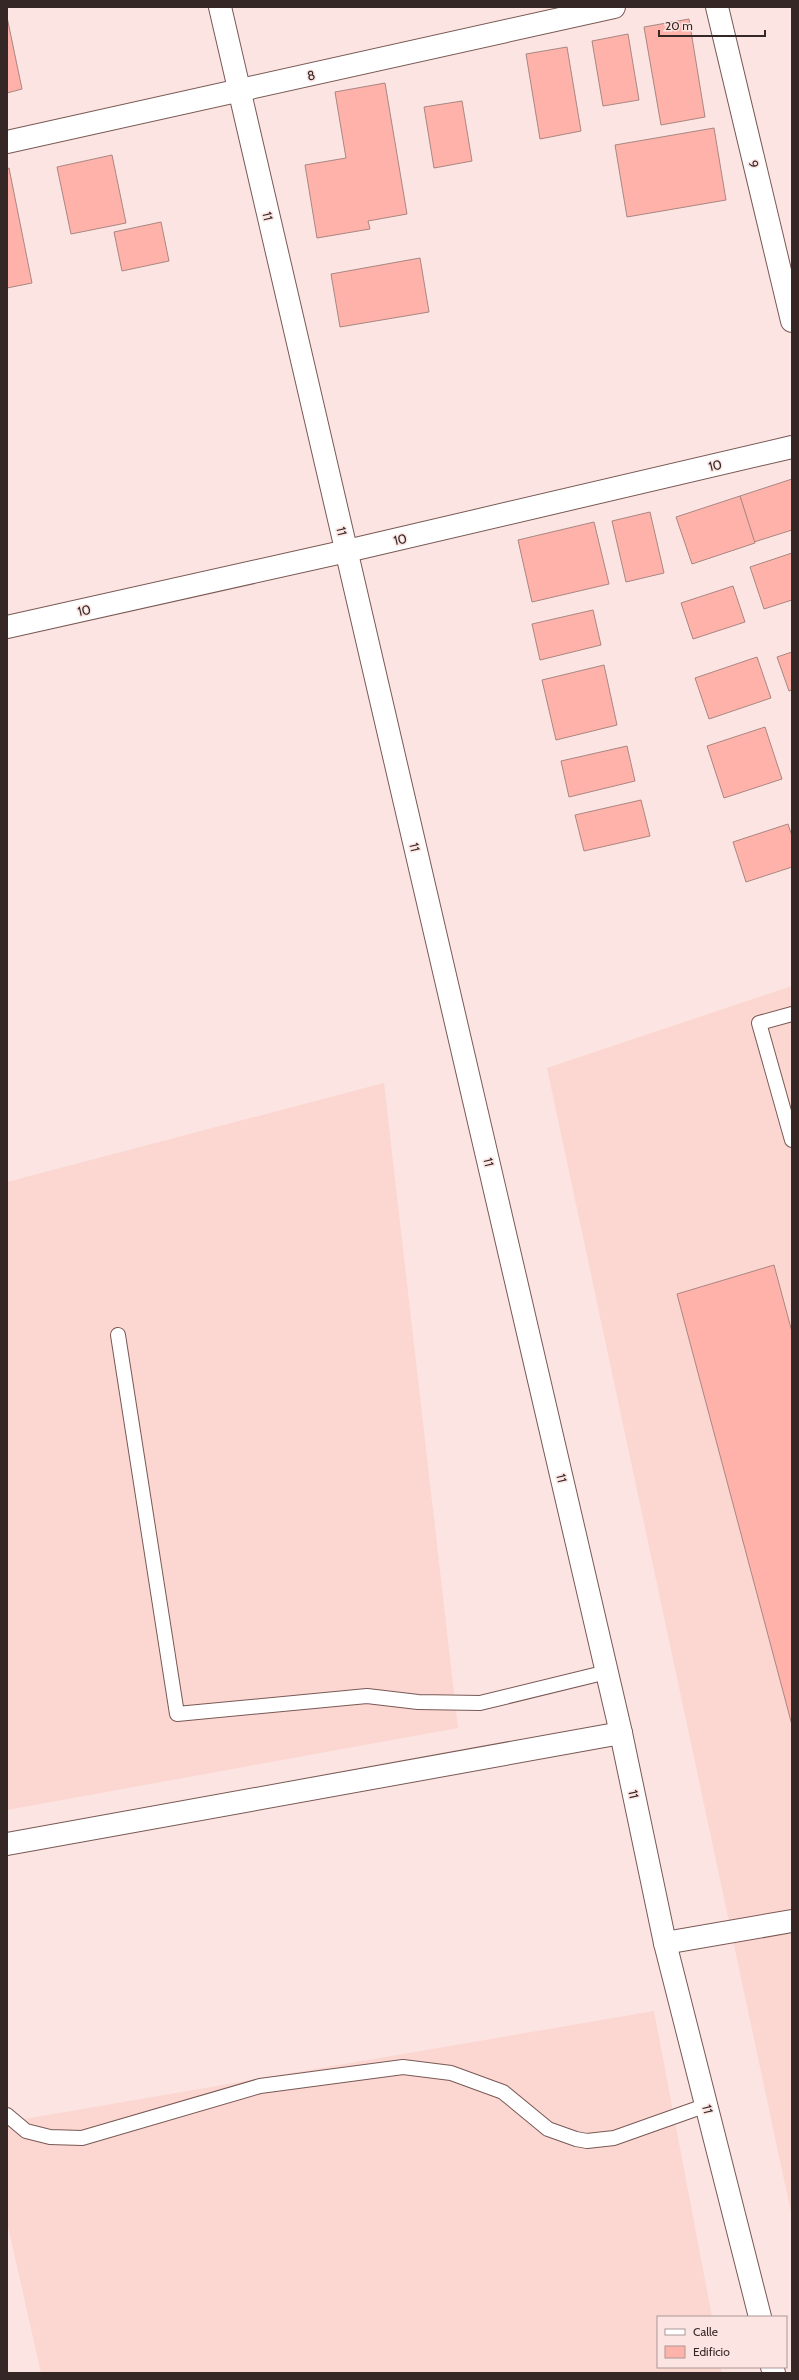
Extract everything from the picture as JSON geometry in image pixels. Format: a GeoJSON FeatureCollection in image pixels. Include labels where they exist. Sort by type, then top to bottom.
{"type":"FeatureCollection","features":[{"type":"Feature","properties":{"kind":"street","name":"11"},"geometry":{"type":"LineString","coordinates":[[220,7],[621,1732],[665,1943],[760,2316]]}},
{"type":"Feature","properties":{"kind":"street","name":"8"},"geometry":{"type":"LineString","coordinates":[[7,142],[614,7]]}},
{"type":"Feature","properties":{"kind":"street","name":"9"},"geometry":{"type":"LineString","coordinates":[[717,7],[792,321]]}},
{"type":"Feature","properties":{"kind":"street","name":"10"},"geometry":{"type":"LineString","coordinates":[[7,627],[346,551],[792,447]]}},
{"type":"Feature","properties":{"kind":"street"},"geometry":{"type":"LineString","coordinates":[[7,1844],[621,1732]]}},
{"type":"Feature","properties":{"kind":"street"},"geometry":{"type":"LineString","coordinates":[[665,1943],[792,1921]]}},
{"type":"Feature","properties":{"kind":"lane"},"geometry":{"type":"LineString","coordinates":[[792,1014],[759,1023],[792,1140]]}},
{"type":"Feature","properties":{"kind":"lane"},"geometry":{"type":"LineString","coordinates":[[118,1335],[177,1714],[367,1696],[418,1702],[480,1703],[607,1672]]}},
{"type":"Feature","properties":{"kind":"lane"},"geometry":{"type":"LineString","coordinates":[[7,2115],[26,2131],[50,2137],[82,2138],[260,2086],[403,2067],[451,2073],[503,2092],[548,2129],[581,2140],[614,2138],[707,2105]]}},
{"type":"Feature","properties":{"kind":"shaded area"},"geometry":{"type":"Polygon","coordinates":[[[792,986],[792,2217],[547,1068],[792,986]]]}},
{"type":"Feature","properties":{"kind":"shaded area"},"geometry":{"type":"Polygon","coordinates":[[[384,1083],[458,1728],[7,1810],[7,1182],[384,1083]]]}},
{"type":"Feature","properties":{"kind":"shaded area"},"geometry":{"type":"Polygon","coordinates":[[[654,2011],[712,2316],[657,2316],[657,2368],[721,2368],[722,2373],[41,2373],[7,2222],[7,2122],[654,2011]]]}},
{"type":"Feature","properties":{"kind":"building"},"geometry":{"type":"Polygon","coordinates":[[[7,17],[22,89],[7,93],[7,17]]]}},
{"type":"Feature","properties":{"kind":"building"},"geometry":{"type":"Polygon","coordinates":[[[689,19],[705,117],[661,125],[644,27],[689,19]]]}},
{"type":"Feature","properties":{"kind":"building"},"geometry":{"type":"Polygon","coordinates":[[[628,34],[639,100],[603,106],[592,41],[628,34]]]}},
{"type":"Feature","properties":{"kind":"building"},"geometry":{"type":"Polygon","coordinates":[[[567,47],[581,131],[540,139],[526,54],[567,47]]]}},
{"type":"Feature","properties":{"kind":"building"},"geometry":{"type":"Polygon","coordinates":[[[385,83],[407,214],[368,221],[370,229],[317,238],[305,165],[346,158],[335,92],[385,83]]]}},
{"type":"Feature","properties":{"kind":"building"},"geometry":{"type":"Polygon","coordinates":[[[462,101],[472,161],[434,168],[424,107],[462,101]]]}},
{"type":"Feature","properties":{"kind":"building"},"geometry":{"type":"Polygon","coordinates":[[[714,128],[726,200],[627,217],[615,145],[714,128]]]}},
{"type":"Feature","properties":{"kind":"building"},"geometry":{"type":"Polygon","coordinates":[[[112,155],[126,223],[71,234],[57,167],[112,155]]]}},
{"type":"Feature","properties":{"kind":"building"},"geometry":{"type":"Polygon","coordinates":[[[9,168],[32,283],[7,288],[7,169],[9,168]]]}},
{"type":"Feature","properties":{"kind":"building"},"geometry":{"type":"Polygon","coordinates":[[[161,222],[169,261],[122,271],[114,232],[161,222]]]}},
{"type":"Feature","properties":{"kind":"building"},"geometry":{"type":"Polygon","coordinates":[[[420,258],[429,312],[340,327],[331,274],[420,258]]]}},
{"type":"Feature","properties":{"kind":"building"},"geometry":{"type":"Polygon","coordinates":[[[792,479],[792,530],[754,542],[740,496],[792,479]]]}},
{"type":"Feature","properties":{"kind":"building"},"geometry":{"type":"Polygon","coordinates":[[[740,496],[755,543],[692,564],[676,517],[740,496]]]}},
{"type":"Feature","properties":{"kind":"building"},"geometry":{"type":"Polygon","coordinates":[[[650,512],[664,573],[626,582],[612,521],[650,512]]]}},
{"type":"Feature","properties":{"kind":"building"},"geometry":{"type":"Polygon","coordinates":[[[594,522],[609,584],[532,602],[518,540],[594,522]]]}},
{"type":"Feature","properties":{"kind":"building"},"geometry":{"type":"Polygon","coordinates":[[[792,553],[792,600],[764,609],[750,567],[792,553]]]}},
{"type":"Feature","properties":{"kind":"building"},"geometry":{"type":"Polygon","coordinates":[[[733,586],[745,622],[693,639],[681,603],[733,586]]]}},
{"type":"Feature","properties":{"kind":"building"},"geometry":{"type":"Polygon","coordinates":[[[593,610],[601,645],[540,660],[532,624],[593,610]]]}},
{"type":"Feature","properties":{"kind":"building"},"geometry":{"type":"Polygon","coordinates":[[[792,652],[792,690],[789,691],[777,657],[792,652]]]}},
{"type":"Feature","properties":{"kind":"building"},"geometry":{"type":"Polygon","coordinates":[[[757,657],[771,698],[709,719],[695,678],[757,657]]]}},
{"type":"Feature","properties":{"kind":"building"},"geometry":{"type":"Polygon","coordinates":[[[604,665],[617,725],[556,740],[542,680],[604,665]]]}},
{"type":"Feature","properties":{"kind":"building"},"geometry":{"type":"Polygon","coordinates":[[[765,727],[782,779],[724,798],[707,746],[765,727]]]}},
{"type":"Feature","properties":{"kind":"building"},"geometry":{"type":"Polygon","coordinates":[[[627,746],[635,781],[569,797],[561,761],[627,746]]]}},
{"type":"Feature","properties":{"kind":"building"},"geometry":{"type":"Polygon","coordinates":[[[641,800],[650,836],[584,851],[575,815],[641,800]]]}},
{"type":"Feature","properties":{"kind":"building"},"geometry":{"type":"Polygon","coordinates":[[[788,824],[792,836],[792,867],[746,882],[733,842],[788,824]]]}},
{"type":"Feature","properties":{"kind":"building"},"geometry":{"type":"Polygon","coordinates":[[[774,1265],[792,1332],[792,1725],[677,1294],[774,1265]]]}}]}
